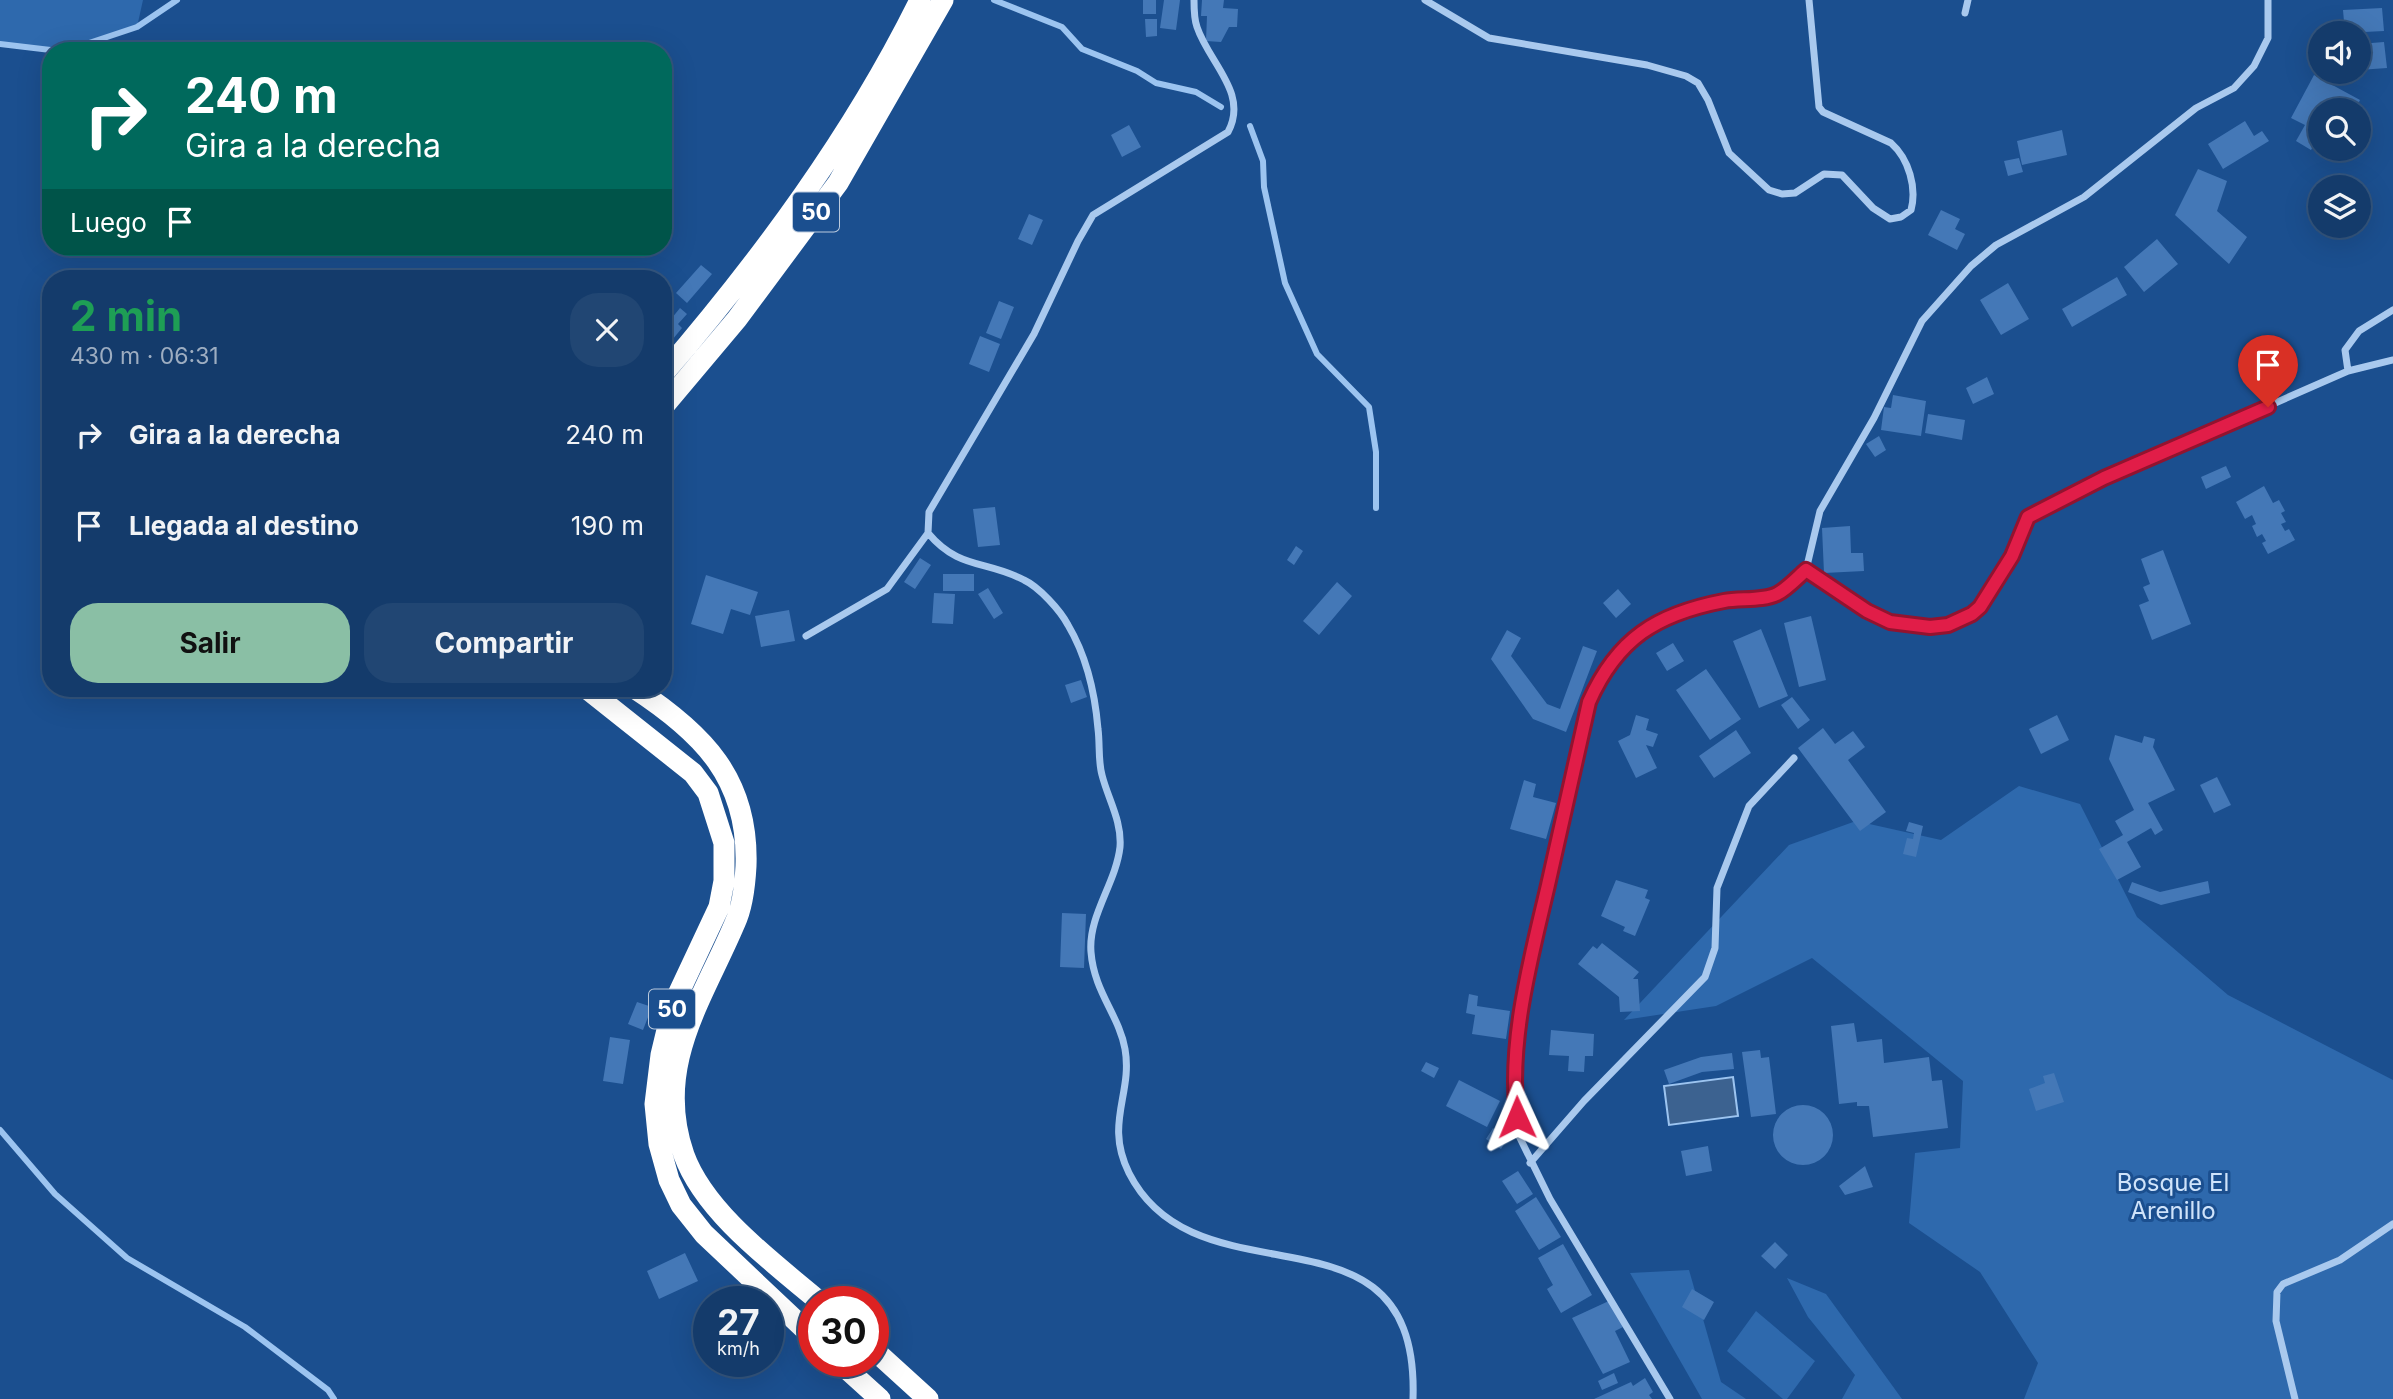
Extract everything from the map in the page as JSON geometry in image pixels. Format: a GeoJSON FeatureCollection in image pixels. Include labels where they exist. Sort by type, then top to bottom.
{"type":"FeatureCollection","features":[{"type":"Feature","properties":{"kind":"highway","name":"50"},"geometry":{"type":"LineString","coordinates":[[672,364],[705,326],[793,210],[897,47],[920,0]]}},
{"type":"Feature","properties":{"kind":"highway","name":"50"},"geometry":{"type":"LineString","coordinates":[[672,396],[737,319],[838,183],[943,0]]}},
{"type":"Feature","properties":{"kind":"highway","name":"50"},"geometry":{"type":"LineString","coordinates":[[597,697],[693,773],[708,793],[724,843],[724,881],[719,907],[673,1005],[661,1055],[655,1104],[659,1144],[669,1180],[681,1205],[704,1234],[798,1323]]}},
{"type":"Feature","properties":{"kind":"highway","name":"50"},"geometry":{"type":"LineString","coordinates":[[646,697],[688,728],[710,750],[729,776],[740,806],[746,847],[745,887],[736,921],[691,1014],[677,1058],[676,1118],[684,1155],[699,1185],[750,1242],[801,1286]]}},
{"type":"Feature","properties":{"kind":"highway"},"geometry":{"type":"LineString","coordinates":[[889,1364],[928,1399]]}},
{"type":"Feature","properties":{"kind":"highway"},"geometry":{"type":"LineString","coordinates":[[856,1377],[880,1399]]}},
{"type":"Feature","properties":{"kind":"street"},"geometry":{"type":"LineString","coordinates":[[806,636],[887,589],[928,533],[929,513],[1034,334],[1093,215],[1228,132],[1236,118],[1233,94],[1196,26],[1194,0]]}},
{"type":"Feature","properties":{"kind":"street"},"geometry":{"type":"LineString","coordinates":[[1425,0],[1489,38],[1647,65],[1686,75],[1698,83],[1709,100],[1729,153],[1769,190],[1782,194],[1795,193],[1824,174],[1842,175],[1873,208],[1890,219],[1901,217],[1911,211],[1914,188],[1899,151],[1891,143],[1823,112],[1819,107],[1809,0]]}},
{"type":"Feature","properties":{"kind":"street"},"geometry":{"type":"LineString","coordinates":[[1965,13],[1968,0]]}},
{"type":"Feature","properties":{"kind":"street"},"geometry":{"type":"LineString","coordinates":[[1670,1399],[1530,1163],[1519,1136],[1515,1098],[1531,958],[1589,702],[1603,670],[1646,628],[1672,616],[1723,601],[1777,594],[1806,570],[1820,511],[1927,315],[1971,265],[1997,245],[2084,197],[2196,108],[2234,88],[2255,66],[2268,38],[2268,0]]}},
{"type":"Feature","properties":{"kind":"street"},"geometry":{"type":"LineString","coordinates":[[2348,370],[2345,350],[2359,331],[2393,310]]}},
{"type":"Feature","properties":{"kind":"street"},"geometry":{"type":"LineString","coordinates":[[1806,570],[1867,611],[1890,622],[1930,627],[1948,625],[1972,614],[1980,607],[2012,556],[2028,517],[2104,478],[2348,370],[2393,360]]}},
{"type":"Feature","properties":{"kind":"street"},"geometry":{"type":"LineString","coordinates":[[928,533],[951,556],[1026,580],[1068,624],[1093,680],[1101,774],[1116,812],[1120,846],[1114,875],[1097,916],[1090,948],[1095,983],[1125,1048],[1126,1069],[1116,1127],[1129,1172],[1149,1202],[1202,1238],[1346,1269],[1382,1291],[1407,1329],[1413,1399]]}},
{"type":"Feature","properties":{"kind":"street"},"geometry":{"type":"LineString","coordinates":[[1530,1163],[1584,1101],[1705,977],[1715,948],[1717,888],[1749,806],[1794,758]]}},
{"type":"Feature","properties":{"kind":"street"},"geometry":{"type":"LineString","coordinates":[[2295,1399],[2276,1321],[2277,1292],[2283,1284],[2340,1260],[2393,1224]]}},
{"type":"Feature","properties":{"kind":"green space"},"geometry":{"type":"Polygon","coordinates":[[[0,0],[143,0],[137,27],[92,42],[42,42],[42,49],[0,44],[0,0]]]}},
{"type":"Feature","properties":{"kind":"green space","name":"Bosque El Arenillo"},"geometry":{"type":"Polygon","coordinates":[[[2019,786],[2080,804],[2137,917],[2228,995],[2393,1080],[2393,1399],[2024,1399],[2038,1363],[1980,1272],[1909,1223],[1915,1153],[1960,1148],[1963,1081],[1812,958],[1716,1006],[1624,1020],[1789,845],[1856,821],[1941,840],[2019,786]]]}},
{"type":"Feature","properties":{"kind":"green space"},"geometry":{"type":"Polygon","coordinates":[[[1689,1270],[1721,1382],[1746,1399],[1702,1399],[1630,1273],[1689,1270]]]}},
{"type":"Feature","properties":{"kind":"green space"},"geometry":{"type":"Polygon","coordinates":[[[1787,1278],[1826,1294],[1902,1399],[1842,1399],[1855,1375],[1808,1317],[1787,1278]]]}},
{"type":"Feature","properties":{"kind":"green space"},"geometry":{"type":"Polygon","coordinates":[[[1756,1311],[1815,1361],[1787,1399],[1783,1399],[1727,1351],[1756,1311]]]}},
{"type":"Feature","properties":{"kind":"shaded area"},"geometry":{"type":"Polygon","coordinates":[[[1733,1077],[1738,1116],[1669,1125],[1664,1086],[1733,1077]]]}},
{"type":"Feature","properties":{"kind":"building"},"geometry":{"type":"Polygon","coordinates":[[[1143,0],[1156,0],[1156,14],[1143,14],[1143,0]]]}},
{"type":"Feature","properties":{"kind":"building"},"geometry":{"type":"Polygon","coordinates":[[[1164,0],[1180,0],[1176,30],[1160,28],[1164,0]]]}},
{"type":"Feature","properties":{"kind":"building"},"geometry":{"type":"Polygon","coordinates":[[[1202,0],[1224,0],[1223,8],[1238,9],[1237,27],[1229,27],[1221,42],[1206,41],[1207,16],[1201,16],[1202,0]]]}},
{"type":"Feature","properties":{"kind":"building"},"geometry":{"type":"Polygon","coordinates":[[[2382,8],[2384,31],[2371,32],[2371,21],[2344,21],[2343,10],[2382,8]]]}},
{"type":"Feature","properties":{"kind":"building"},"geometry":{"type":"Polygon","coordinates":[[[1145,19],[1157,19],[1157,36],[1146,37],[1145,19]]]}},
{"type":"Feature","properties":{"kind":"building"},"geometry":{"type":"Polygon","coordinates":[[[2384,42],[2387,68],[2371,69],[2371,43],[2384,42]]]}},
{"type":"Feature","properties":{"kind":"building"},"geometry":{"type":"Polygon","coordinates":[[[2309,84],[2331,84],[2356,98],[2308,98],[2308,148],[2296,141],[2305,125],[2291,118],[2309,84]]]}},
{"type":"Feature","properties":{"kind":"building"},"geometry":{"type":"Polygon","coordinates":[[[2245,121],[2254,136],[2262,131],[2269,141],[2223,169],[2208,144],[2245,121]]]}},
{"type":"Feature","properties":{"kind":"building"},"geometry":{"type":"Polygon","coordinates":[[[1129,125],[1141,147],[1122,157],[1111,135],[1129,125]]]}},
{"type":"Feature","properties":{"kind":"building"},"geometry":{"type":"Polygon","coordinates":[[[2062,130],[2067,155],[2022,165],[2017,141],[2062,130]]]}},
{"type":"Feature","properties":{"kind":"building"},"geometry":{"type":"Polygon","coordinates":[[[2019,158],[2023,172],[2008,176],[2004,161],[2019,158]]]}},
{"type":"Feature","properties":{"kind":"building"},"geometry":{"type":"Polygon","coordinates":[[[2198,169],[2227,181],[2217,211],[2247,237],[2229,264],[2175,215],[2198,169]]]}},
{"type":"Feature","properties":{"kind":"building"},"geometry":{"type":"Polygon","coordinates":[[[1941,210],[1960,219],[1955,229],[1965,234],[1957,250],[1928,235],[1941,210]]]}},
{"type":"Feature","properties":{"kind":"building"},"geometry":{"type":"Polygon","coordinates":[[[1029,214],[1043,220],[1032,245],[1018,239],[1029,214]]]}},
{"type":"Feature","properties":{"kind":"building"},"geometry":{"type":"Polygon","coordinates":[[[2157,239],[2178,264],[2144,292],[2124,267],[2157,239]]]}},
{"type":"Feature","properties":{"kind":"building"},"geometry":{"type":"Polygon","coordinates":[[[701,265],[712,274],[687,303],[676,293],[701,265]]]}},
{"type":"Feature","properties":{"kind":"building"},"geometry":{"type":"Polygon","coordinates":[[[2117,277],[2127,295],[2072,327],[2062,309],[2117,277]]]}},
{"type":"Feature","properties":{"kind":"building"},"geometry":{"type":"Polygon","coordinates":[[[2008,283],[2029,319],[2001,335],[1980,300],[2008,283]]]}},
{"type":"Feature","properties":{"kind":"building"},"geometry":{"type":"Polygon","coordinates":[[[999,301],[1014,307],[1001,339],[986,333],[999,301]]]}},
{"type":"Feature","properties":{"kind":"building"},"geometry":{"type":"Polygon","coordinates":[[[680,308],[687,314],[678,324],[682,328],[672,340],[672,318],[680,308]]]}},
{"type":"Feature","properties":{"kind":"building"},"geometry":{"type":"Polygon","coordinates":[[[980,336],[1000,344],[989,372],[969,364],[980,336]]]}},
{"type":"Feature","properties":{"kind":"building"},"geometry":{"type":"Polygon","coordinates":[[[1987,377],[1994,394],[1973,404],[1966,388],[1987,377]]]}},
{"type":"Feature","properties":{"kind":"building"},"geometry":{"type":"Polygon","coordinates":[[[2274,382],[2278,396],[2265,400],[2261,387],[2274,382]]]}},
{"type":"Feature","properties":{"kind":"building"},"geometry":{"type":"Polygon","coordinates":[[[1893,395],[1926,401],[1921,436],[1881,430],[1884,407],[1891,408],[1893,395]]]}},
{"type":"Feature","properties":{"kind":"building"},"geometry":{"type":"Polygon","coordinates":[[[1928,414],[1965,420],[1962,440],[1925,433],[1928,414]]]}},
{"type":"Feature","properties":{"kind":"building"},"geometry":{"type":"Polygon","coordinates":[[[1879,436],[1886,450],[1875,457],[1866,444],[1879,436]]]}},
{"type":"Feature","properties":{"kind":"building"},"geometry":{"type":"Polygon","coordinates":[[[2226,466],[2231,477],[2206,489],[2201,477],[2226,466]]]}},
{"type":"Feature","properties":{"kind":"building"},"geometry":{"type":"Polygon","coordinates":[[[2264,486],[2273,503],[2279,500],[2285,511],[2281,513],[2286,522],[2281,524],[2285,531],[2289,529],[2295,540],[2268,554],[2262,543],[2266,541],[2262,534],[2257,537],[2252,526],[2256,524],[2252,515],[2245,519],[2236,502],[2264,486]]]}},
{"type":"Feature","properties":{"kind":"building"},"geometry":{"type":"Polygon","coordinates":[[[995,507],[1000,545],[978,547],[973,509],[995,507]]]}},
{"type":"Feature","properties":{"kind":"building"},"geometry":{"type":"Polygon","coordinates":[[[1850,526],[1851,553],[1863,553],[1864,571],[1824,573],[1822,528],[1850,526]]]}},
{"type":"Feature","properties":{"kind":"building"},"geometry":{"type":"Polygon","coordinates":[[[1296,546],[1303,551],[1294,565],[1287,560],[1296,546]]]}},
{"type":"Feature","properties":{"kind":"building"},"geometry":{"type":"Polygon","coordinates":[[[2163,550],[2191,624],[2152,640],[2139,605],[2149,601],[2143,587],[2150,584],[2141,559],[2163,550]]]}},
{"type":"Feature","properties":{"kind":"building"},"geometry":{"type":"Polygon","coordinates":[[[920,558],[931,565],[915,589],[904,582],[920,558]]]}},
{"type":"Feature","properties":{"kind":"building"},"geometry":{"type":"Polygon","coordinates":[[[943,574],[974,574],[974,591],[943,591],[943,574]]]}},
{"type":"Feature","properties":{"kind":"building"},"geometry":{"type":"Polygon","coordinates":[[[706,575],[758,592],[750,615],[731,609],[723,634],[691,624],[706,575]]]}},
{"type":"Feature","properties":{"kind":"building"},"geometry":{"type":"Polygon","coordinates":[[[1337,582],[1352,596],[1319,635],[1303,621],[1337,582]]]}},
{"type":"Feature","properties":{"kind":"building"},"geometry":{"type":"Polygon","coordinates":[[[988,588],[1003,613],[994,619],[978,594],[988,588]]]}},
{"type":"Feature","properties":{"kind":"building"},"geometry":{"type":"Polygon","coordinates":[[[1618,589],[1631,604],[1616,618],[1603,603],[1618,589]]]}},
{"type":"Feature","properties":{"kind":"building"},"geometry":{"type":"Polygon","coordinates":[[[934,593],[955,594],[953,624],[932,623],[934,593]]]}},
{"type":"Feature","properties":{"kind":"building"},"geometry":{"type":"Polygon","coordinates":[[[789,610],[795,641],[761,647],[755,616],[789,610]]]}},
{"type":"Feature","properties":{"kind":"building"},"geometry":{"type":"Polygon","coordinates":[[[1811,616],[1826,680],[1799,687],[1784,623],[1811,616]]]}},
{"type":"Feature","properties":{"kind":"building"},"geometry":{"type":"Polygon","coordinates":[[[1761,629],[1788,696],[1759,708],[1733,641],[1761,629]]]}},
{"type":"Feature","properties":{"kind":"building"},"geometry":{"type":"Polygon","coordinates":[[[1507,630],[1521,638],[1511,656],[1547,704],[1560,709],[1583,646],[1597,651],[1566,732],[1533,719],[1491,659],[1507,630]]]}},
{"type":"Feature","properties":{"kind":"building"},"geometry":{"type":"Polygon","coordinates":[[[1673,643],[1684,661],[1667,671],[1656,653],[1673,643]]]}},
{"type":"Feature","properties":{"kind":"building"},"geometry":{"type":"Polygon","coordinates":[[[1706,669],[1741,719],[1710,740],[1676,690],[1706,669]]]}},
{"type":"Feature","properties":{"kind":"building"},"geometry":{"type":"Polygon","coordinates":[[[1081,680],[1087,697],[1071,703],[1065,685],[1081,680]]]}},
{"type":"Feature","properties":{"kind":"building"},"geometry":{"type":"Polygon","coordinates":[[[1792,697],[1810,720],[1798,729],[1781,705],[1792,697]]]}},
{"type":"Feature","properties":{"kind":"building"},"geometry":{"type":"Polygon","coordinates":[[[1636,715],[1649,719],[1646,730],[1658,734],[1653,747],[1646,745],[1657,768],[1636,778],[1618,741],[1630,735],[1636,715]]]}},
{"type":"Feature","properties":{"kind":"building"},"geometry":{"type":"Polygon","coordinates":[[[2057,715],[2069,740],[2041,754],[2029,729],[2057,715]]]}},
{"type":"Feature","properties":{"kind":"building"},"geometry":{"type":"Polygon","coordinates":[[[1823,728],[1835,744],[1853,731],[1865,747],[1848,760],[1886,812],[1860,831],[1798,748],[1823,728]]]}},
{"type":"Feature","properties":{"kind":"building"},"geometry":{"type":"Polygon","coordinates":[[[1736,730],[1751,753],[1714,778],[1699,756],[1736,730]]]}},
{"type":"Feature","properties":{"kind":"building"},"geometry":{"type":"Polygon","coordinates":[[[2115,735],[2142,743],[2144,736],[2155,739],[2153,747],[2175,790],[2148,803],[2163,830],[2155,835],[2151,828],[2127,842],[2141,867],[2117,880],[2099,849],[2123,835],[2115,821],[2134,810],[2109,759],[2115,735]]]}},
{"type":"Feature","properties":{"kind":"building"},"geometry":{"type":"Polygon","coordinates":[[[2217,777],[2231,805],[2214,813],[2200,785],[2217,777]]]}},
{"type":"Feature","properties":{"kind":"building"},"geometry":{"type":"Polygon","coordinates":[[[1524,780],[1536,784],[1533,797],[1556,803],[1546,839],[1510,829],[1524,780]]]}},
{"type":"Feature","properties":{"kind":"building"},"geometry":{"type":"Polygon","coordinates":[[[1909,822],[1923,826],[1916,857],[1903,854],[1907,838],[1913,839],[1914,833],[1906,831],[1909,822]]]}},
{"type":"Feature","properties":{"kind":"building"},"geometry":{"type":"Polygon","coordinates":[[[1616,880],[1648,890],[1645,898],[1650,900],[1635,936],[1623,931],[1625,927],[1601,916],[1616,880]]]}},
{"type":"Feature","properties":{"kind":"building"},"geometry":{"type":"Polygon","coordinates":[[[2208,881],[2210,893],[2161,905],[2128,892],[2132,882],[2160,892],[2208,881]]]}},
{"type":"Feature","properties":{"kind":"building"},"geometry":{"type":"Polygon","coordinates":[[[1062,913],[1086,914],[1084,968],[1060,967],[1062,913]]]}},
{"type":"Feature","properties":{"kind":"building"},"geometry":{"type":"Polygon","coordinates":[[[1602,943],[1639,972],[1633,979],[1638,979],[1640,1011],[1620,1012],[1619,997],[1578,964],[1593,946],[1597,949],[1602,943]]]}},
{"type":"Feature","properties":{"kind":"building"},"geometry":{"type":"Polygon","coordinates":[[[1469,994],[1478,996],[1477,1006],[1510,1011],[1506,1039],[1472,1034],[1475,1015],[1466,1013],[1469,994]]]}},
{"type":"Feature","properties":{"kind":"building"},"geometry":{"type":"Polygon","coordinates":[[[637,1002],[652,1007],[643,1030],[628,1024],[637,1002]]]}},
{"type":"Feature","properties":{"kind":"building"},"geometry":{"type":"Polygon","coordinates":[[[1854,1023],[1857,1042],[1882,1039],[1884,1063],[1929,1057],[1932,1081],[1942,1080],[1948,1128],[1873,1137],[1869,1106],[1857,1106],[1857,1102],[1839,1104],[1831,1026],[1854,1023]]]}},
{"type":"Feature","properties":{"kind":"building"},"geometry":{"type":"Polygon","coordinates":[[[1551,1030],[1594,1034],[1593,1056],[1585,1056],[1584,1072],[1568,1071],[1569,1056],[1549,1055],[1551,1030]]]}},
{"type":"Feature","properties":{"kind":"building"},"geometry":{"type":"Polygon","coordinates":[[[610,1037],[630,1040],[623,1084],[603,1081],[610,1037]]]}},
{"type":"Feature","properties":{"kind":"building"},"geometry":{"type":"Polygon","coordinates":[[[1760,1050],[1761,1058],[1769,1057],[1776,1114],[1751,1117],[1742,1052],[1760,1050]]]}},
{"type":"Feature","properties":{"kind":"building"},"geometry":{"type":"Polygon","coordinates":[[[1732,1053],[1734,1069],[1702,1072],[1669,1084],[1664,1070],[1701,1057],[1732,1053]]]}},
{"type":"Feature","properties":{"kind":"building"},"geometry":{"type":"Polygon","coordinates":[[[1426,1062],[1439,1068],[1434,1078],[1421,1071],[1426,1062]]]}},
{"type":"Feature","properties":{"kind":"building"},"geometry":{"type":"Polygon","coordinates":[[[2054,1073],[2064,1102],[2036,1111],[2029,1089],[2045,1083],[2043,1076],[2054,1073]]]}},
{"type":"Feature","properties":{"kind":"building"},"geometry":{"type":"Polygon","coordinates":[[[1459,1080],[1500,1101],[1487,1127],[1446,1106],[1459,1080]]]}},
{"type":"Feature","properties":{"kind":"building"},"geometry":{"type":"Polygon","coordinates":[[[1797,1105],[1809,1105],[1828,1118],[1833,1135],[1831,1147],[1820,1160],[1809,1165],[1797,1165],[1778,1152],[1773,1141],[1773,1129],[1786,1110],[1797,1105]]]}},
{"type":"Feature","properties":{"kind":"building"},"geometry":{"type":"Polygon","coordinates":[[[1493,1128],[1508,1138],[1501,1149],[1486,1139],[1493,1128]]]}},
{"type":"Feature","properties":{"kind":"building"},"geometry":{"type":"Polygon","coordinates":[[[1708,1146],[1712,1171],[1686,1176],[1681,1151],[1708,1146]]]}},
{"type":"Feature","properties":{"kind":"building"},"geometry":{"type":"Polygon","coordinates":[[[1865,1166],[1873,1187],[1845,1195],[1839,1186],[1865,1166]]]}},
{"type":"Feature","properties":{"kind":"building"},"geometry":{"type":"Polygon","coordinates":[[[1518,1171],[1533,1194],[1517,1204],[1502,1181],[1518,1171]]]}},
{"type":"Feature","properties":{"kind":"building"},"geometry":{"type":"Polygon","coordinates":[[[1536,1197],[1561,1237],[1539,1250],[1515,1211],[1536,1197]]]}},
{"type":"Feature","properties":{"kind":"building"},"geometry":{"type":"Polygon","coordinates":[[[1775,1242],[1788,1255],[1775,1269],[1761,1256],[1775,1242]]]}},
{"type":"Feature","properties":{"kind":"building"},"geometry":{"type":"Polygon","coordinates":[[[1563,1244],[1592,1295],[1561,1313],[1547,1289],[1553,1285],[1538,1258],[1563,1244]]]}},
{"type":"Feature","properties":{"kind":"building"},"geometry":{"type":"Polygon","coordinates":[[[685,1253],[698,1281],[659,1299],[647,1271],[685,1253]]]}},
{"type":"Feature","properties":{"kind":"building"},"geometry":{"type":"Polygon","coordinates":[[[1692,1289],[1714,1302],[1704,1320],[1682,1307],[1692,1289]]]}},
{"type":"Feature","properties":{"kind":"building"},"geometry":{"type":"Polygon","coordinates":[[[1611,1300],[1623,1327],[1615,1331],[1630,1362],[1603,1374],[1572,1318],[1611,1300]]]}},
{"type":"Feature","properties":{"kind":"building"},"geometry":{"type":"Polygon","coordinates":[[[1614,1373],[1618,1383],[1602,1390],[1598,1381],[1614,1373]]]}},
{"type":"Feature","properties":{"kind":"building"},"geometry":{"type":"Polygon","coordinates":[[[1645,1378],[1653,1392],[1649,1395],[1652,1399],[1594,1399],[1631,1382],[1633,1386],[1645,1378]]]}},
{"type":"Feature","properties":{"kind":"waterway"},"geometry":{"type":"LineString","coordinates":[[92,42],[137,27],[177,0]]}},
{"type":"Feature","properties":{"kind":"waterway"},"geometry":{"type":"LineString","coordinates":[[994,0],[1062,27],[1082,49],[1137,71],[1156,83],[1196,92],[1221,107]]}},
{"type":"Feature","properties":{"kind":"waterway"},"geometry":{"type":"LineString","coordinates":[[0,44],[42,49]]}},
{"type":"Feature","properties":{"kind":"waterway"},"geometry":{"type":"LineString","coordinates":[[1250,126],[1263,161],[1264,187],[1285,283],[1317,354],[1369,407],[1376,452],[1376,508]]}},
{"type":"Feature","properties":{"kind":"waterway"},"geometry":{"type":"LineString","coordinates":[[0,1130],[55,1194],[127,1258],[245,1327],[328,1390],[334,1399]]}},
{"type":"Feature","properties":{"kind":"route"},"geometry":{"type":"LineString","coordinates":[[1517,1117],[1515,1098],[1519,1037],[1531,958],[1589,702],[1603,670],[1625,647],[1646,628],[1672,616],[1723,601],[1777,594],[1806,570],[1867,611],[1890,622],[1930,627],[1948,625],[1972,614],[1980,607],[2012,556],[2028,517],[2104,478],[2268,407]]}}]}
